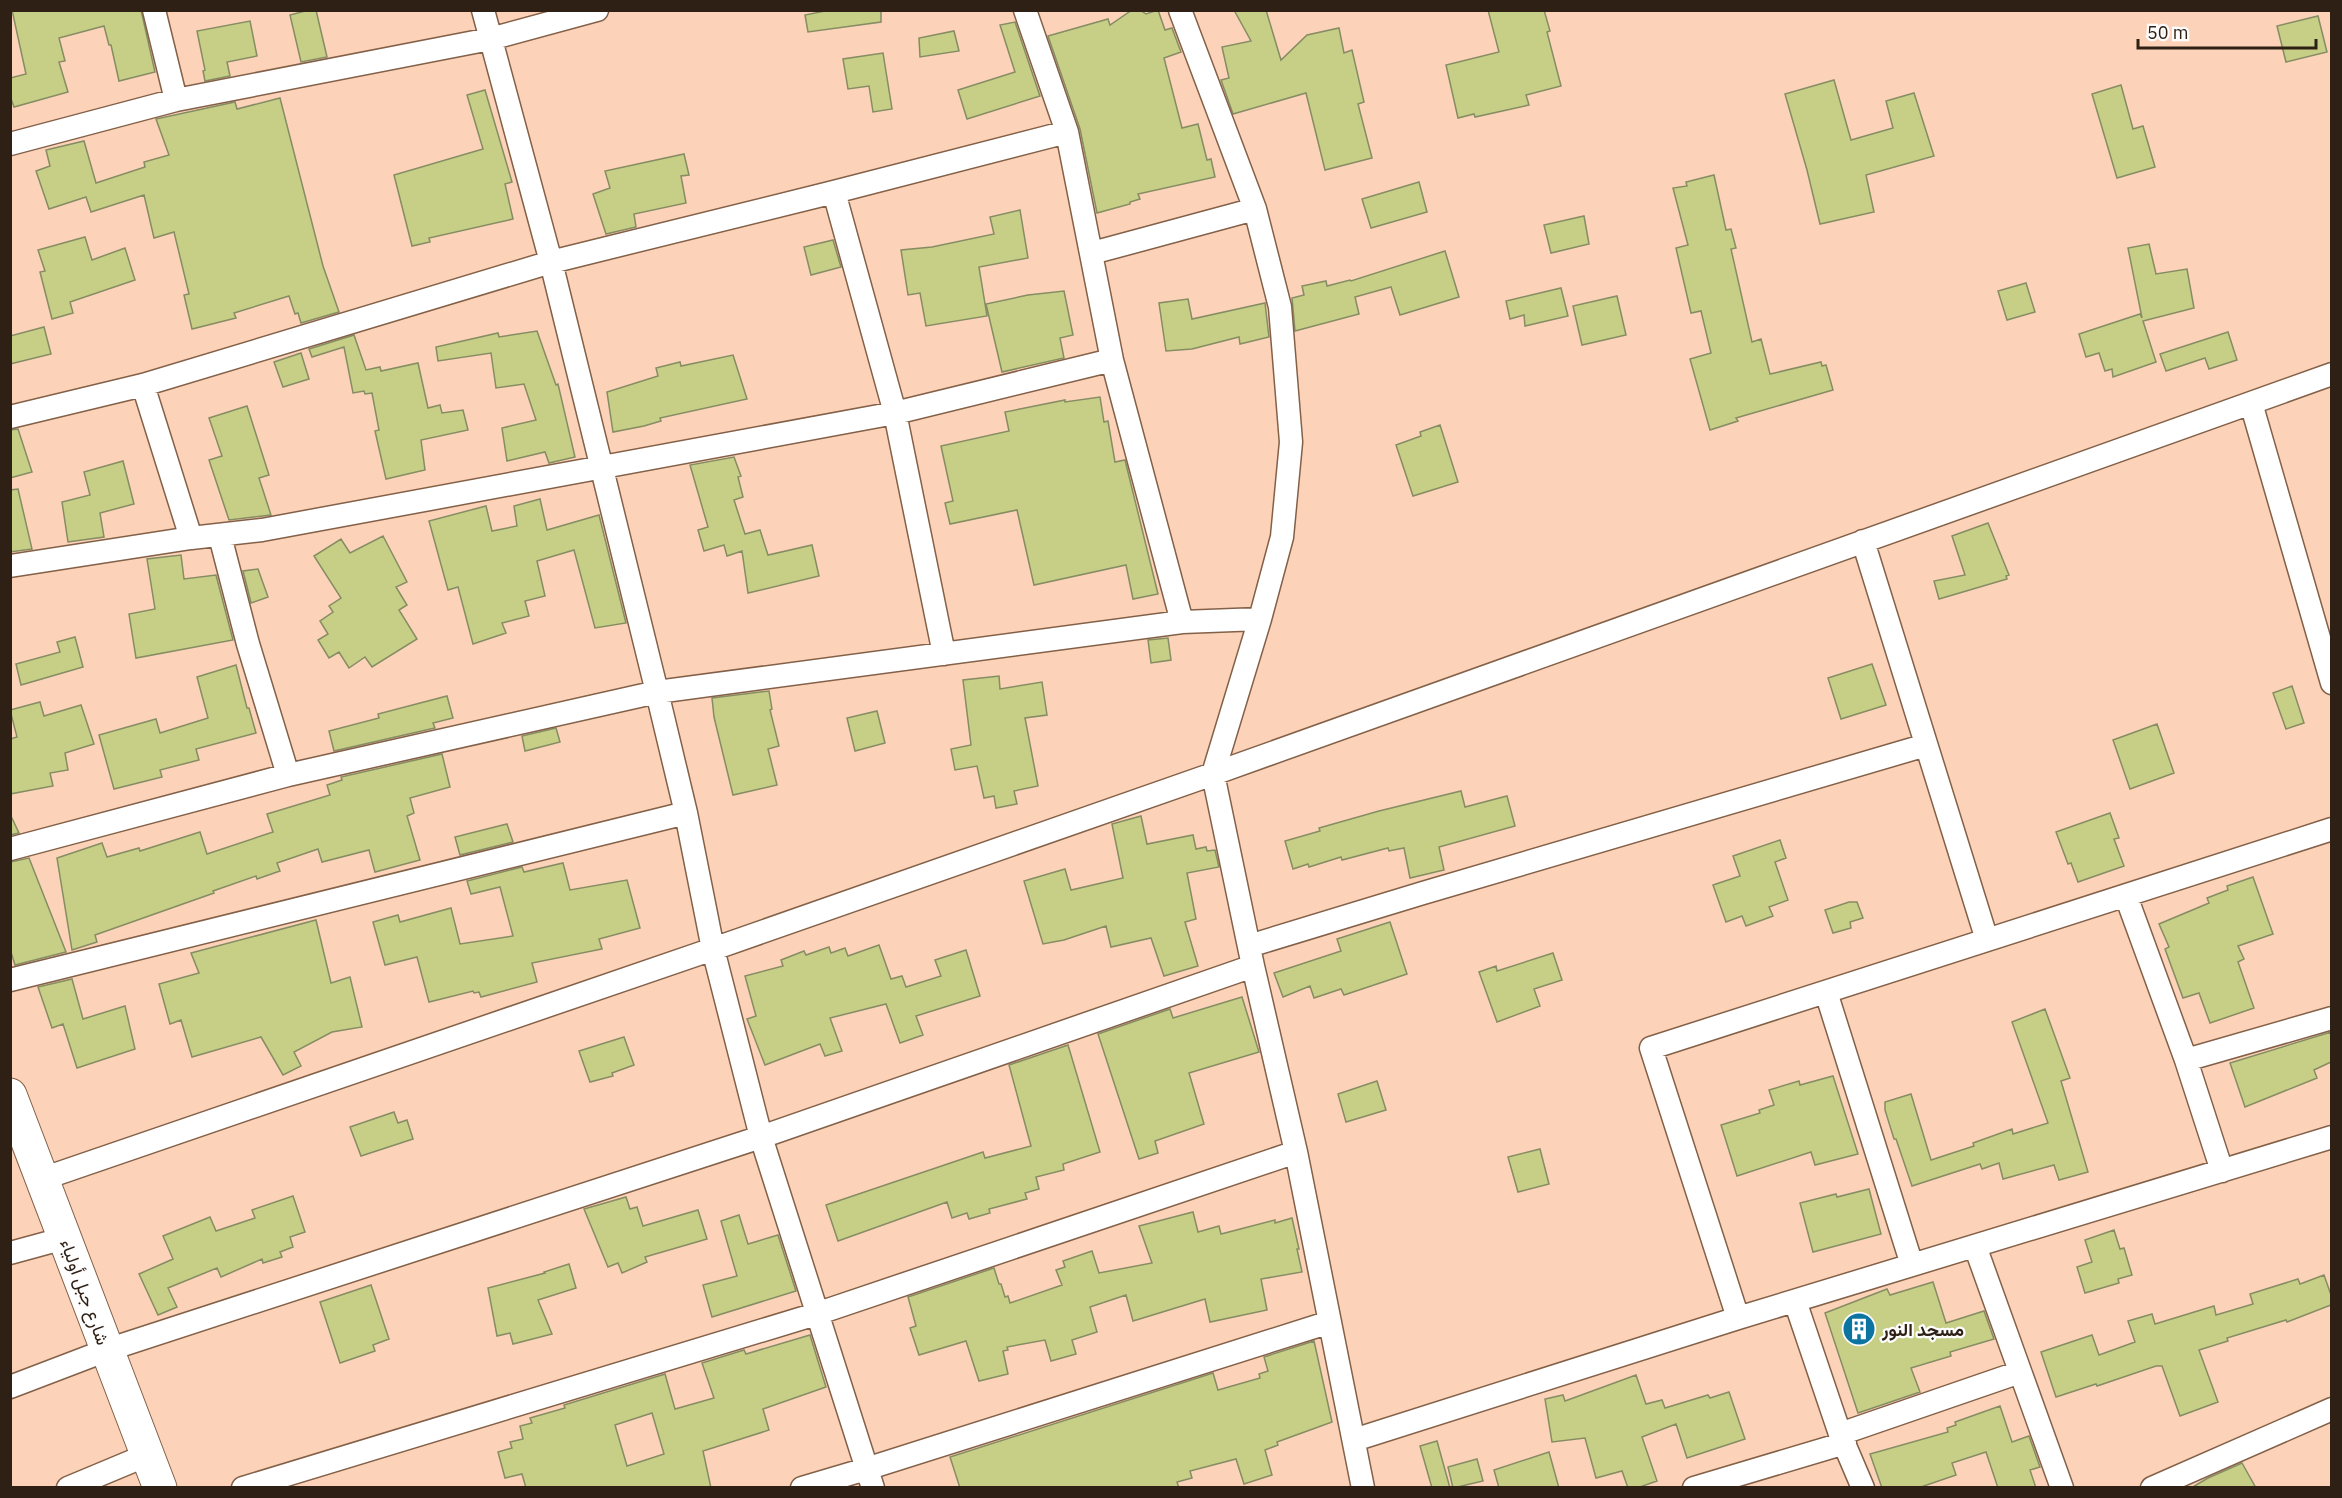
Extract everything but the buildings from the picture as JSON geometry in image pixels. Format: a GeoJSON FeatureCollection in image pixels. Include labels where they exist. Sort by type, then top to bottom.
{"type":"FeatureCollection","features":[{"type":"Feature","properties":{"kind":"highway","name":"شارع جبل أولياء"},"geometry":{"type":"LineString","coordinates":[[10,1095],[159,1488]]}},
{"type":"Feature","properties":{"kind":"street"},"geometry":{"type":"LineString","coordinates":[[154,10],[176,100]]}},
{"type":"Feature","properties":{"kind":"street"},"geometry":{"type":"LineString","coordinates":[[483,10],[551,261],[686,813],[713,949],[761,1137],[869,1478]]}},
{"type":"Feature","properties":{"kind":"street"},"geometry":{"type":"LineString","coordinates":[[10,144],[176,100],[490,39],[597,10]]}},
{"type":"Feature","properties":{"kind":"street"},"geometry":{"type":"LineString","coordinates":[[1024,10],[1067,132],[1112,360],[1182,622]]}},
{"type":"Feature","properties":{"kind":"street"},"geometry":{"type":"LineString","coordinates":[[1180,10],[1256,209],[1280,307],[1291,442],[1282,537],[1213,774],[1251,956],[1296,1152],[1363,1488]]}},
{"type":"Feature","properties":{"kind":"street"},"geometry":{"type":"LineString","coordinates":[[10,417],[143,386],[551,261],[1067,132]]}},
{"type":"Feature","properties":{"kind":"street"},"geometry":{"type":"LineString","coordinates":[[834,192],[895,413],[944,654]]}},
{"type":"Feature","properties":{"kind":"street"},"geometry":{"type":"LineString","coordinates":[[1092,253],[1256,209]]}},
{"type":"Feature","properties":{"kind":"street"},"geometry":{"type":"LineString","coordinates":[[10,566],[191,538],[262,530],[895,413],[1112,360]]}},
{"type":"Feature","properties":{"kind":"street"},"geometry":{"type":"LineString","coordinates":[[42,1179],[713,949],[1213,774],[2331,374]]}},
{"type":"Feature","properties":{"kind":"street"},"geometry":{"type":"LineString","coordinates":[[143,386],[191,538]]}},
{"type":"Feature","properties":{"kind":"street"},"geometry":{"type":"LineString","coordinates":[[2251,403],[2331,683]]}},
{"type":"Feature","properties":{"kind":"street"},"geometry":{"type":"LineString","coordinates":[[220,536],[248,644],[288,775]]}},
{"type":"Feature","properties":{"kind":"street"},"geometry":{"type":"LineString","coordinates":[[1863,541],[1987,940]]}},
{"type":"Feature","properties":{"kind":"street"},"geometry":{"type":"LineString","coordinates":[[10,849],[288,775],[657,692],[1182,622],[1260,619]]}},
{"type":"Feature","properties":{"kind":"street"},"geometry":{"type":"LineString","coordinates":[[10,1387],[107,1350],[761,1137],[1434,889],[1926,745]]}},
{"type":"Feature","properties":{"kind":"street"},"geometry":{"type":"LineString","coordinates":[[10,980],[686,813]]}},
{"type":"Feature","properties":{"kind":"street"},"geometry":{"type":"LineString","coordinates":[[1738,1318],[1651,1048],[2331,830]]}},
{"type":"Feature","properties":{"kind":"street"},"geometry":{"type":"LineString","coordinates":[[2126,896],[2186,1060],[2222,1171]]}},
{"type":"Feature","properties":{"kind":"street"},"geometry":{"type":"LineString","coordinates":[[1826,992],[1912,1265]]}},
{"type":"Feature","properties":{"kind":"street"},"geometry":{"type":"LineString","coordinates":[[2186,1060],[2331,1018]]}},
{"type":"Feature","properties":{"kind":"street"},"geometry":{"type":"LineString","coordinates":[[1354,1440],[1738,1318],[2222,1171],[2331,1141]]}},
{"type":"Feature","properties":{"kind":"street"},"geometry":{"type":"LineString","coordinates":[[243,1488],[816,1314],[1296,1152]]}},
{"type":"Feature","properties":{"kind":"street"},"geometry":{"type":"LineString","coordinates":[[10,1253],[65,1238]]}},
{"type":"Feature","properties":{"kind":"street"},"geometry":{"type":"LineString","coordinates":[[1975,1246],[2062,1488]]}},
{"type":"Feature","properties":{"kind":"street"},"geometry":{"type":"LineString","coordinates":[[1795,1301],[1842,1439],[1863,1488]]}},
{"type":"Feature","properties":{"kind":"street"},"geometry":{"type":"LineString","coordinates":[[802,1488],[869,1478],[1330,1322]]}},
{"type":"Feature","properties":{"kind":"street"},"geometry":{"type":"LineString","coordinates":[[1694,1488],[1842,1439],[2020,1372]]}},
{"type":"Feature","properties":{"kind":"street"},"geometry":{"type":"LineString","coordinates":[[2152,1488],[2331,1409]]}},
{"type":"Feature","properties":{"kind":"street"},"geometry":{"type":"LineString","coordinates":[[68,1488],[147,1455]]}},
{"type":"Feature","properties":{"kind":"place","name":"مسجد النور"},"geometry":{"type":"Point","coordinates":[1859,1329]}}]}
